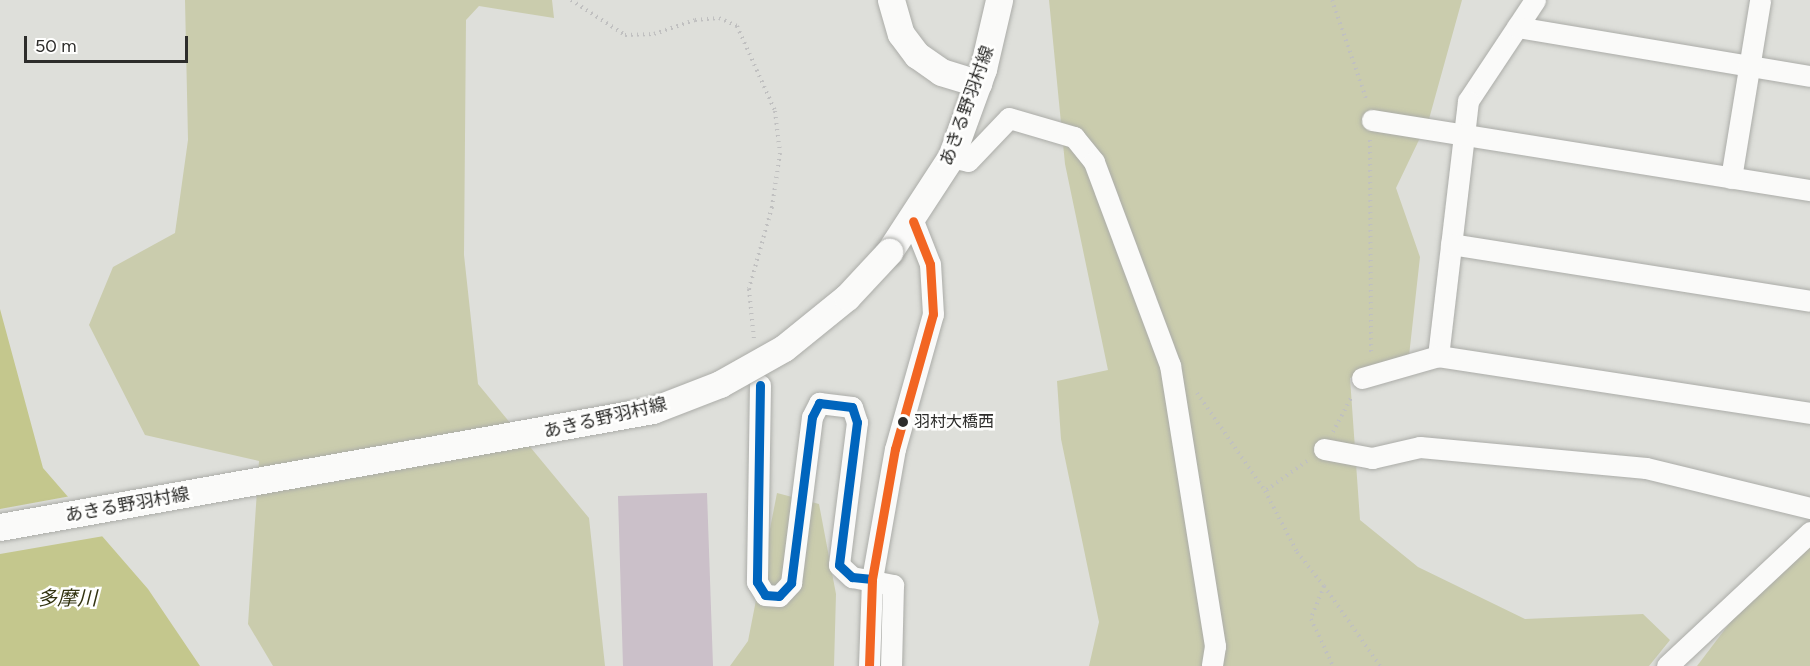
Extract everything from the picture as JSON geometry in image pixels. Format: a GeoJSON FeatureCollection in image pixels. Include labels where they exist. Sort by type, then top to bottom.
{"type":"FeatureCollection","features":[{"type":"Feature","properties":{"kind":"main road"},"geometry":{"type":"LineString","coordinates":[[891,0],[901,34],[917,55],[941,72],[978,83]]}},
{"type":"Feature","properties":{"kind":"main road","name":"あきる野羽村線"},"geometry":{"type":"LineString","coordinates":[[0,527],[653,410],[720,384],[784,348],[847,297],[889,252],[913,221],[951,157],[978,83],[999,0]]}},
{"type":"Feature","properties":{"kind":"street"},"geometry":{"type":"LineString","coordinates":[[1438,356],[1468,101],[1535,0]]}},
{"type":"Feature","properties":{"kind":"street"},"geometry":{"type":"LineString","coordinates":[[1731,178],[1760,0]]}},
{"type":"Feature","properties":{"kind":"street"},"geometry":{"type":"LineString","coordinates":[[1517,27],[1810,76]]}},
{"type":"Feature","properties":{"kind":"street"},"geometry":{"type":"LineString","coordinates":[[951,157],[968,161],[1009,118],[1079,141],[1094,162],[1170,365],[1215,646],[1212,666]]}},
{"type":"Feature","properties":{"kind":"street"},"geometry":{"type":"LineString","coordinates":[[1372,120],[1810,190]]}},
{"type":"Feature","properties":{"kind":"street"},"geometry":{"type":"LineString","coordinates":[[869,666],[872,579],[895,448],[933,314],[930,264],[913,221]]}},
{"type":"Feature","properties":{"kind":"street"},"geometry":{"type":"LineString","coordinates":[[1451,244],[1810,301]]}},
{"type":"Feature","properties":{"kind":"street"},"geometry":{"type":"LineString","coordinates":[[1362,378],[1438,356],[1810,413]]}},
{"type":"Feature","properties":{"kind":"street"},"geometry":{"type":"LineString","coordinates":[[760,386],[757,582],[765,595],[780,596],[791,583],[812,417],[819,403],[852,407],[857,422],[839,565],[852,577],[872,579],[893,585],[891,666]]}},
{"type":"Feature","properties":{"kind":"street"},"geometry":{"type":"LineString","coordinates":[[1324,449],[1372,458],[1420,447],[1646,468],[1810,508]]}},
{"type":"Feature","properties":{"kind":"street"},"geometry":{"type":"LineString","coordinates":[[1667,666],[1810,532]]}},
{"type":"Feature","properties":{"kind":"path"},"geometry":{"type":"LineString","coordinates":[[571,0],[625,34],[654,34],[695,20],[719,18],[737,26],[775,111],[780,153],[772,207],[748,289],[755,343]]}},
{"type":"Feature","properties":{"kind":"path"},"geometry":{"type":"LineString","coordinates":[[1265,491],[1324,449],[1362,378],[1376,344],[1366,169],[1372,120],[1360,67],[1332,0]]}},
{"type":"Feature","properties":{"kind":"path"},"geometry":{"type":"LineString","coordinates":[[1170,365],[1192,385],[1265,491],[1298,552],[1380,666]]}},
{"type":"Feature","properties":{"kind":"path"},"geometry":{"type":"LineString","coordinates":[[1324,586],[1311,619],[1333,666]]}},
{"type":"Feature","properties":{"kind":"shaded area"},"geometry":{"type":"Polygon","coordinates":[[[185,0],[552,0],[554,18],[479,6],[466,20],[464,255],[478,384],[589,518],[605,666],[273,666],[248,624],[259,461],[145,435],[89,325],[113,267],[175,233],[188,140],[185,0]]]}},
{"type":"Feature","properties":{"kind":"shaded area"},"geometry":{"type":"Polygon","coordinates":[[[1049,0],[1462,0],[1429,119],[1396,188],[1420,257],[1409,356],[1350,378],[1360,520],[1418,567],[1525,619],[1643,614],[1670,640],[1649,666],[1089,666],[1099,622],[1061,439],[1057,381],[1108,370],[1065,164],[1049,0]]]}},
{"type":"Feature","properties":{"kind":"shaded area"},"geometry":{"type":"Polygon","coordinates":[[[777,493],[819,504],[836,594],[834,666],[730,666],[748,641],[777,493]]]}},
{"type":"Feature","properties":{"kind":"shaded area"},"geometry":{"type":"Polygon","coordinates":[[[1810,542],[1810,666],[1697,666],[1732,620],[1810,542]]]}},
{"type":"Feature","properties":{"kind":"water","name":"多摩川"},"geometry":{"type":"Polygon","coordinates":[[[0,309],[43,468],[148,589],[200,666],[0,666],[0,309]]]}},
{"type":"Feature","properties":{"kind":"pier"},"geometry":{"type":"Polygon","coordinates":[[[71,496],[104,536],[0,554],[0,509],[71,496]]]}},
{"type":"Feature","properties":{"kind":"building"},"geometry":{"type":"Polygon","coordinates":[[[707,493],[713,666],[623,666],[618,496],[707,493]]]}},
{"type":"Feature","properties":{"kind":"transit line"},"geometry":{"type":"LineString","coordinates":[[869,666],[872,579],[895,449],[933,314],[930,264],[913,221]]}},
{"type":"Feature","properties":{"kind":"transit line"},"geometry":{"type":"LineString","coordinates":[[760,385],[757,582],[765,595],[779,596],[791,583],[812,417],[819,403],[852,407],[857,422],[839,565],[852,577],[872,579]]}},
{"type":"Feature","properties":{"kind":"place","name":"羽村大橋西"},"geometry":{"type":"Point","coordinates":[903,422]}}]}
